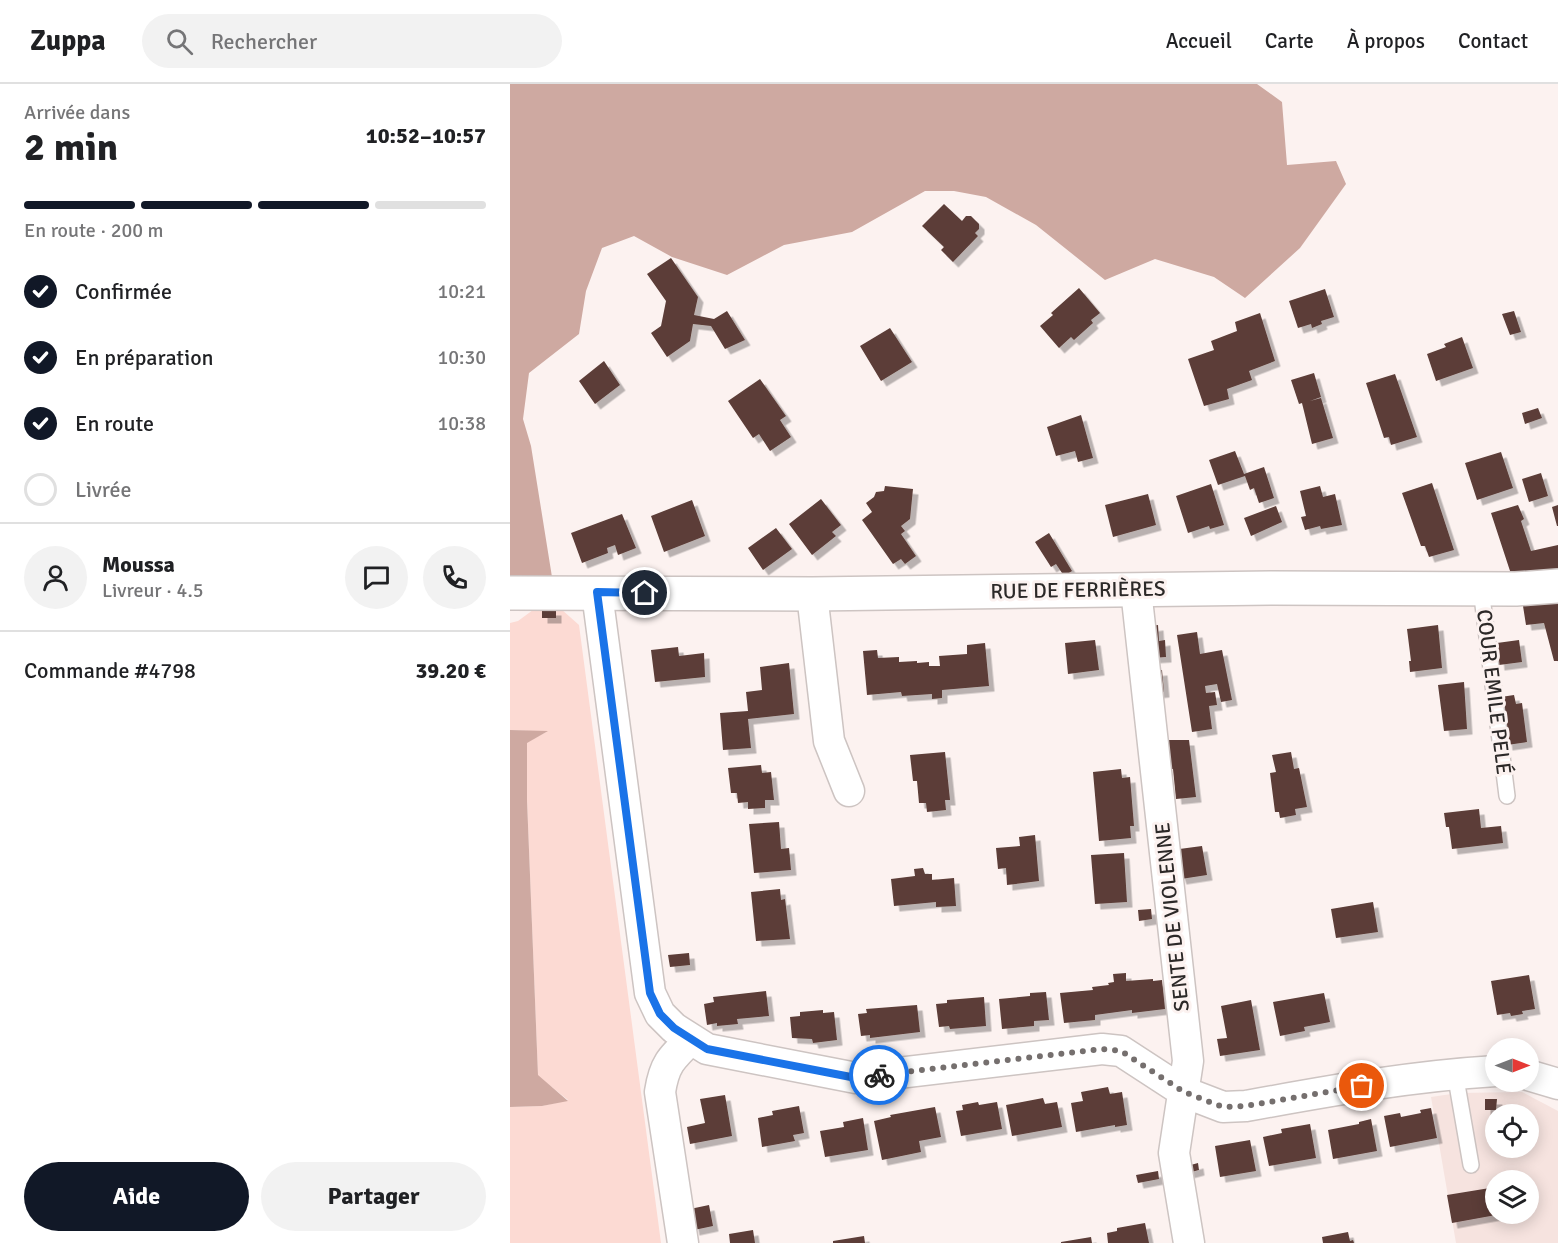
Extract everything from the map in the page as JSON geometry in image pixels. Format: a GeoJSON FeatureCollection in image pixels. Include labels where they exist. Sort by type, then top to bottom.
{"type":"FeatureCollection","features":[{"type":"Feature","properties":{"kind":"street","name":"RUE DE FERRIÈRES"},"geometry":{"type":"LineString","coordinates":[[510,593],[812,594],[1271,588],[1480,589],[1558,586]]}},
{"type":"Feature","properties":{"kind":"street","name":"SENTE DE VIOLENNE"},"geometry":{"type":"LineString","coordinates":[[1136,590],[1188,1061],[1174,1153],[1190,1243]]}},
{"type":"Feature","properties":{"kind":"street"},"geometry":{"type":"LineString","coordinates":[[597,592],[650,993],[660,1014],[674,1028],[707,1049],[856,1078],[1102,1049],[1121,1051],[1184,1092],[1223,1107],[1246,1106],[1386,1082],[1485,1072]]}},
{"type":"Feature","properties":{"kind":"street"},"geometry":{"type":"LineString","coordinates":[[812,594],[829,741],[849,791]]}},
{"type":"Feature","properties":{"kind":"street"},"geometry":{"type":"LineString","coordinates":[[683,1243],[660,1092],[663,1073],[676,1053],[691,1040]]}},
{"type":"Feature","properties":{"kind":"street"},"geometry":{"type":"LineString","coordinates":[[1539,1078],[1558,1084]]}},
{"type":"Feature","properties":{"kind":"lane","name":"COUR EMILE PELÉ"},"geometry":{"type":"LineString","coordinates":[[1480,589],[1507,796]]}},
{"type":"Feature","properties":{"kind":"lane"},"geometry":{"type":"LineString","coordinates":[[1455,1073],[1471,1165]]}},
{"type":"Feature","properties":{"kind":"shaded area"},"geometry":{"type":"Polygon","coordinates":[[[510,84],[1257,84],[1282,102],[1287,165],[1336,161],[1346,184],[1300,248],[1245,298],[1214,277],[1155,259],[1105,280],[1036,225],[986,197],[954,191],[925,191],[852,232],[784,245],[727,275],[672,257],[634,236],[602,248],[586,291],[579,334],[529,373],[523,419],[531,446],[552,577],[510,578],[510,84]]]}},
{"type":"Feature","properties":{"kind":"shaded area"},"geometry":{"type":"Polygon","coordinates":[[[550,607],[561,609],[579,625],[661,1243],[510,1243],[510,1107],[542,1106],[568,1100],[538,1076],[527,800],[527,742],[546,732],[510,730],[510,623],[518,621],[533,610],[550,607]]]}},
{"type":"Feature","properties":{"kind":"shaded area"},"geometry":{"type":"Polygon","coordinates":[[[510,730],[548,731],[527,743],[527,800],[538,1075],[568,1101],[542,1106],[510,1107],[510,730]]]}},
{"type":"Feature","properties":{"kind":"shaded area"},"geometry":{"type":"Polygon","coordinates":[[[1522,1092],[1558,1111],[1558,1243],[1456,1243],[1431,1097],[1458,1093],[1522,1092]]]}},
{"type":"Feature","properties":{"kind":"building"},"geometry":{"type":"Polygon","coordinates":[[[944,204],[962,221],[966,216],[971,216],[979,224],[979,229],[975,233],[978,236],[953,262],[941,250],[944,247],[922,226],[944,204]]]}},
{"type":"Feature","properties":{"kind":"building"},"geometry":{"type":"Polygon","coordinates":[[[671,258],[698,297],[694,315],[714,319],[727,311],[745,340],[725,349],[711,326],[693,324],[690,341],[667,357],[651,333],[661,326],[666,301],[647,274],[671,258]]]}},
{"type":"Feature","properties":{"kind":"building"},"geometry":{"type":"Polygon","coordinates":[[[1079,288],[1100,313],[1091,320],[1093,323],[1074,340],[1071,337],[1059,348],[1040,326],[1079,288]]]}},
{"type":"Feature","properties":{"kind":"building"},"geometry":{"type":"Polygon","coordinates":[[[1325,289],[1334,317],[1321,321],[1322,324],[1312,328],[1311,324],[1298,328],[1289,301],[1325,289]]]}},
{"type":"Feature","properties":{"kind":"building"},"geometry":{"type":"Polygon","coordinates":[[[1514,311],[1521,332],[1510,335],[1502,314],[1514,311]]]}},
{"type":"Feature","properties":{"kind":"building"},"geometry":{"type":"Polygon","coordinates":[[[1260,313],[1275,361],[1249,371],[1252,380],[1227,389],[1229,399],[1204,406],[1188,359],[1214,350],[1211,341],[1237,331],[1235,322],[1260,313]]]}},
{"type":"Feature","properties":{"kind":"building"},"geometry":{"type":"Polygon","coordinates":[[[890,328],[912,362],[881,381],[860,346],[890,328]]]}},
{"type":"Feature","properties":{"kind":"building"},"geometry":{"type":"Polygon","coordinates":[[[1462,337],[1473,368],[1436,381],[1427,354],[1446,347],[1444,344],[1462,337]]]}},
{"type":"Feature","properties":{"kind":"building"},"geometry":{"type":"Polygon","coordinates":[[[604,361],[620,385],[595,404],[579,381],[604,361]]]}},
{"type":"Feature","properties":{"kind":"building"},"geometry":{"type":"Polygon","coordinates":[[[1314,373],[1321,397],[1310,401],[1321,398],[1333,438],[1312,444],[1302,403],[1299,404],[1291,380],[1314,373]]]}},
{"type":"Feature","properties":{"kind":"building"},"geometry":{"type":"Polygon","coordinates":[[[1395,374],[1417,437],[1391,445],[1389,437],[1384,438],[1366,383],[1395,374]]]}},
{"type":"Feature","properties":{"kind":"building"},"geometry":{"type":"Polygon","coordinates":[[[760,379],[786,416],[780,420],[791,437],[770,451],[759,434],[753,438],[728,401],[760,379]]]}},
{"type":"Feature","properties":{"kind":"building"},"geometry":{"type":"Polygon","coordinates":[[[1538,408],[1542,418],[1525,424],[1522,413],[1538,408]]]}},
{"type":"Feature","properties":{"kind":"building"},"geometry":{"type":"Polygon","coordinates":[[[1081,415],[1093,458],[1078,462],[1075,451],[1056,456],[1047,427],[1081,415]]]}},
{"type":"Feature","properties":{"kind":"building"},"geometry":{"type":"Polygon","coordinates":[[[1235,451],[1244,474],[1264,467],[1274,498],[1259,503],[1254,488],[1250,490],[1245,476],[1218,485],[1209,460],[1235,451]]]}},
{"type":"Feature","properties":{"kind":"building"},"geometry":{"type":"Polygon","coordinates":[[[1501,452],[1513,488],[1477,500],[1465,463],[1501,452]]]}},
{"type":"Feature","properties":{"kind":"building"},"geometry":{"type":"Polygon","coordinates":[[[1541,473],[1548,496],[1529,502],[1522,479],[1541,473]]]}},
{"type":"Feature","properties":{"kind":"building"},"geometry":{"type":"Polygon","coordinates":[[[1432,483],[1454,550],[1429,557],[1425,546],[1421,546],[1402,493],[1432,483]]]}},
{"type":"Feature","properties":{"kind":"building"},"geometry":{"type":"Polygon","coordinates":[[[1211,484],[1224,525],[1210,529],[1209,526],[1188,533],[1176,496],[1211,484]]]}},
{"type":"Feature","properties":{"kind":"building"},"geometry":{"type":"Polygon","coordinates":[[[885,486],[913,489],[910,519],[901,526],[905,531],[901,534],[916,556],[905,564],[901,559],[893,564],[862,520],[872,512],[866,503],[874,497],[876,492],[884,491],[885,486]]]}},
{"type":"Feature","properties":{"kind":"building"},"geometry":{"type":"Polygon","coordinates":[[[1320,486],[1323,497],[1335,494],[1342,525],[1321,529],[1320,526],[1305,530],[1301,517],[1306,516],[1300,491],[1320,486]]]}},
{"type":"Feature","properties":{"kind":"building"},"geometry":{"type":"Polygon","coordinates":[[[1148,494],[1156,525],[1113,537],[1105,505],[1148,494]]]}},
{"type":"Feature","properties":{"kind":"building"},"geometry":{"type":"Polygon","coordinates":[[[821,499],[841,525],[832,532],[836,536],[812,555],[789,524],[821,499]]]}},
{"type":"Feature","properties":{"kind":"building"},"geometry":{"type":"Polygon","coordinates":[[[692,500],[705,536],[664,552],[651,516],[692,500]]]}},
{"type":"Feature","properties":{"kind":"building"},"geometry":{"type":"Polygon","coordinates":[[[1518,505],[1524,519],[1521,521],[1531,551],[1558,545],[1558,571],[1511,574],[1491,513],[1518,505]]]}},
{"type":"Feature","properties":{"kind":"building"},"geometry":{"type":"Polygon","coordinates":[[[1558,505],[1558,526],[1557,526],[1552,507],[1558,505]]]}},
{"type":"Feature","properties":{"kind":"building"},"geometry":{"type":"Polygon","coordinates":[[[1276,506],[1282,522],[1251,536],[1244,518],[1276,506]]]}},
{"type":"Feature","properties":{"kind":"building"},"geometry":{"type":"Polygon","coordinates":[[[622,514],[636,548],[618,555],[615,545],[607,548],[608,553],[582,563],[571,533],[622,514]]]}},
{"type":"Feature","properties":{"kind":"building"},"geometry":{"type":"Polygon","coordinates":[[[776,528],[792,549],[763,570],[748,548],[776,528]]]}},
{"type":"Feature","properties":{"kind":"building"},"geometry":{"type":"Polygon","coordinates":[[[1049,533],[1072,571],[1064,576],[1056,564],[1051,567],[1035,542],[1049,533]]]}},
{"type":"Feature","properties":{"kind":"building"},"geometry":{"type":"Polygon","coordinates":[[[1558,599],[1558,661],[1554,661],[1544,623],[1526,625],[1523,606],[1558,599]]]}},
{"type":"Feature","properties":{"kind":"building"},"geometry":{"type":"Polygon","coordinates":[[[542,610],[556,610],[556,618],[542,618],[542,610]]]}},
{"type":"Feature","properties":{"kind":"building"},"geometry":{"type":"Polygon","coordinates":[[[1158,625],[1159,641],[1165,640],[1166,657],[1151,658],[1151,626],[1158,625]]]}},
{"type":"Feature","properties":{"kind":"building"},"geometry":{"type":"Polygon","coordinates":[[[1438,625],[1442,668],[1410,672],[1407,629],[1438,625]]]}},
{"type":"Feature","properties":{"kind":"building"},"geometry":{"type":"Polygon","coordinates":[[[1197,632],[1200,654],[1222,650],[1232,700],[1221,702],[1217,684],[1205,686],[1206,693],[1215,692],[1217,705],[1209,706],[1212,729],[1192,732],[1177,635],[1197,632]]]}},
{"type":"Feature","properties":{"kind":"building"},"geometry":{"type":"Polygon","coordinates":[[[1095,640],[1099,670],[1068,674],[1065,643],[1095,640]]]}},
{"type":"Feature","properties":{"kind":"building"},"geometry":{"type":"Polygon","coordinates":[[[1519,640],[1522,662],[1499,665],[1497,643],[1519,640]]]}},
{"type":"Feature","properties":{"kind":"building"},"geometry":{"type":"Polygon","coordinates":[[[985,643],[989,686],[942,690],[942,698],[932,699],[932,694],[902,696],[901,692],[867,695],[863,651],[877,650],[878,658],[899,657],[899,662],[929,662],[929,666],[940,666],[939,656],[967,654],[967,645],[985,643]]]}},
{"type":"Feature","properties":{"kind":"building"},"geometry":{"type":"Polygon","coordinates":[[[678,647],[679,656],[704,653],[705,677],[655,682],[651,650],[678,647]]]}},
{"type":"Feature","properties":{"kind":"building"},"geometry":{"type":"Polygon","coordinates":[[[789,663],[794,714],[748,719],[751,748],[723,750],[720,713],[748,711],[746,692],[762,690],[760,667],[789,663]]]}},
{"type":"Feature","properties":{"kind":"building"},"geometry":{"type":"Polygon","coordinates":[[[1162,670],[1164,692],[1155,693],[1153,671],[1162,670]]]}},
{"type":"Feature","properties":{"kind":"building"},"geometry":{"type":"Polygon","coordinates":[[[1464,682],[1467,729],[1444,731],[1438,685],[1464,682]]]}},
{"type":"Feature","properties":{"kind":"building"},"geometry":{"type":"Polygon","coordinates":[[[1514,695],[1516,704],[1522,703],[1527,742],[1507,745],[1501,697],[1514,695]]]}},
{"type":"Feature","properties":{"kind":"building"},"geometry":{"type":"Polygon","coordinates":[[[1166,740],[1189,740],[1196,797],[1176,799],[1173,769],[1169,769],[1166,740]]]}},
{"type":"Feature","properties":{"kind":"building"},"geometry":{"type":"Polygon","coordinates":[[[945,752],[950,800],[945,800],[946,810],[927,812],[926,803],[919,803],[917,781],[913,781],[910,755],[945,752]]]}},
{"type":"Feature","properties":{"kind":"building"},"geometry":{"type":"Polygon","coordinates":[[[1291,752],[1294,769],[1299,768],[1307,807],[1295,809],[1296,815],[1280,818],[1279,812],[1275,812],[1270,773],[1276,772],[1272,755],[1291,752]]]}},
{"type":"Feature","properties":{"kind":"building"},"geometry":{"type":"Polygon","coordinates":[[[761,765],[762,773],[771,772],[774,800],[765,800],[765,808],[748,809],[748,802],[738,803],[737,793],[731,793],[728,768],[761,765]]]}},
{"type":"Feature","properties":{"kind":"building"},"geometry":{"type":"Polygon","coordinates":[[[1121,769],[1122,778],[1130,777],[1134,826],[1130,826],[1131,838],[1099,841],[1093,772],[1121,769]]]}},
{"type":"Feature","properties":{"kind":"building"},"geometry":{"type":"Polygon","coordinates":[[[1479,809],[1481,828],[1501,826],[1503,843],[1452,849],[1449,827],[1446,827],[1444,813],[1479,809]]]}},
{"type":"Feature","properties":{"kind":"building"},"geometry":{"type":"Polygon","coordinates":[[[779,822],[781,849],[789,848],[791,870],[754,873],[749,824],[779,822]]]}},
{"type":"Feature","properties":{"kind":"building"},"geometry":{"type":"Polygon","coordinates":[[[1035,835],[1039,881],[1007,885],[1006,868],[998,869],[996,848],[1020,846],[1019,837],[1035,835]]]}},
{"type":"Feature","properties":{"kind":"building"},"geometry":{"type":"Polygon","coordinates":[[[1202,846],[1207,875],[1181,879],[1172,850],[1202,846]]]}},
{"type":"Feature","properties":{"kind":"building"},"geometry":{"type":"Polygon","coordinates":[[[1124,853],[1127,902],[1095,904],[1091,855],[1124,853]]]}},
{"type":"Feature","properties":{"kind":"building"},"geometry":{"type":"Polygon","coordinates":[[[923,868],[925,874],[932,874],[932,880],[954,878],[956,906],[936,907],[936,902],[894,906],[891,879],[915,876],[914,869],[923,868]]]}},
{"type":"Feature","properties":{"kind":"building"},"geometry":{"type":"Polygon","coordinates":[[[780,889],[781,900],[785,899],[790,939],[756,941],[751,892],[780,889]]]}},
{"type":"Feature","properties":{"kind":"building"},"geometry":{"type":"Polygon","coordinates":[[[1373,902],[1378,932],[1336,938],[1331,909],[1373,902]]]}},
{"type":"Feature","properties":{"kind":"building"},"geometry":{"type":"Polygon","coordinates":[[[1151,909],[1152,919],[1139,921],[1138,910],[1151,909]]]}},
{"type":"Feature","properties":{"kind":"building"},"geometry":{"type":"Polygon","coordinates":[[[689,953],[690,965],[670,967],[668,955],[689,953]]]}},
{"type":"Feature","properties":{"kind":"building"},"geometry":{"type":"Polygon","coordinates":[[[1126,973],[1126,981],[1162,980],[1165,1009],[1132,1013],[1132,1010],[1095,1015],[1095,1020],[1064,1023],[1060,993],[1093,990],[1092,987],[1109,985],[1108,983],[1114,982],[1113,974],[1126,973]]]}},
{"type":"Feature","properties":{"kind":"building"},"geometry":{"type":"Polygon","coordinates":[[[1529,975],[1535,1009],[1511,1016],[1510,1013],[1497,1015],[1491,981],[1529,975]]]}},
{"type":"Feature","properties":{"kind":"building"},"geometry":{"type":"Polygon","coordinates":[[[766,991],[769,1016],[737,1019],[738,1024],[707,1025],[704,1004],[714,1002],[713,997],[766,991]]]}},
{"type":"Feature","properties":{"kind":"building"},"geometry":{"type":"Polygon","coordinates":[[[1046,992],[1049,1020],[1034,1021],[1034,1026],[1002,1029],[999,999],[1046,992]]]}},
{"type":"Feature","properties":{"kind":"building"},"geometry":{"type":"Polygon","coordinates":[[[1324,993],[1330,1022],[1304,1027],[1305,1031],[1280,1036],[1273,1002],[1324,993]]]}},
{"type":"Feature","properties":{"kind":"building"},"geometry":{"type":"Polygon","coordinates":[[[984,997],[986,1026],[950,1029],[949,1026],[939,1027],[936,1004],[947,1003],[947,1000],[984,997]]]}},
{"type":"Feature","properties":{"kind":"building"},"geometry":{"type":"Polygon","coordinates":[[[1251,1000],[1260,1050],[1220,1056],[1217,1039],[1227,1038],[1221,1006],[1251,1000]]]}},
{"type":"Feature","properties":{"kind":"building"},"geometry":{"type":"Polygon","coordinates":[[[917,1005],[920,1032],[870,1038],[870,1035],[861,1036],[858,1014],[867,1013],[866,1009],[917,1005]]]}},
{"type":"Feature","properties":{"kind":"building"},"geometry":{"type":"Polygon","coordinates":[[[823,1010],[823,1013],[834,1012],[837,1040],[813,1043],[812,1039],[792,1038],[790,1017],[800,1016],[800,1012],[823,1010]]]}},
{"type":"Feature","properties":{"kind":"building"},"geometry":{"type":"Polygon","coordinates":[[[1108,1087],[1110,1094],[1122,1092],[1127,1125],[1076,1132],[1071,1103],[1083,1101],[1081,1092],[1108,1087]]]}},
{"type":"Feature","properties":{"kind":"building"},"geometry":{"type":"Polygon","coordinates":[[[725,1095],[732,1136],[690,1144],[687,1127],[705,1123],[700,1099],[725,1095]]]}},
{"type":"Feature","properties":{"kind":"building"},"geometry":{"type":"Polygon","coordinates":[[[1043,1098],[1045,1104],[1057,1102],[1062,1127],[1012,1136],[1006,1105],[1043,1098]]]}},
{"type":"Feature","properties":{"kind":"building"},"geometry":{"type":"Polygon","coordinates":[[[1485,1099],[1497,1099],[1497,1104],[1485,1104],[1485,1099]]]}},
{"type":"Feature","properties":{"kind":"building"},"geometry":{"type":"Polygon","coordinates":[[[978,1102],[979,1105],[997,1102],[1002,1129],[961,1136],[956,1111],[963,1110],[962,1105],[978,1102]]]}},
{"type":"Feature","properties":{"kind":"building"},"geometry":{"type":"Polygon","coordinates":[[[799,1106],[804,1133],[793,1135],[795,1141],[762,1147],[758,1118],[773,1115],[772,1111],[799,1106]]]}},
{"type":"Feature","properties":{"kind":"building"},"geometry":{"type":"Polygon","coordinates":[[[935,1107],[941,1137],[919,1141],[921,1152],[882,1160],[874,1121],[891,1117],[890,1115],[935,1107]]]}},
{"type":"Feature","properties":{"kind":"building"},"geometry":{"type":"Polygon","coordinates":[[[1431,1108],[1437,1138],[1390,1147],[1384,1116],[1400,1113],[1401,1117],[1421,1113],[1420,1110],[1431,1108]]]}},
{"type":"Feature","properties":{"kind":"building"},"geometry":{"type":"Polygon","coordinates":[[[863,1118],[868,1150],[825,1157],[820,1131],[844,1127],[843,1122],[863,1118]]]}},
{"type":"Feature","properties":{"kind":"building"},"geometry":{"type":"Polygon","coordinates":[[[1371,1119],[1377,1151],[1333,1159],[1328,1130],[1359,1124],[1359,1122],[1371,1119]]]}},
{"type":"Feature","properties":{"kind":"building"},"geometry":{"type":"Polygon","coordinates":[[[1310,1124],[1316,1158],[1269,1166],[1263,1137],[1282,1133],[1281,1129],[1310,1124]]]}},
{"type":"Feature","properties":{"kind":"building"},"geometry":{"type":"Polygon","coordinates":[[[1250,1140],[1256,1171],[1220,1177],[1215,1146],[1250,1140]]]}},
{"type":"Feature","properties":{"kind":"building"},"geometry":{"type":"Polygon","coordinates":[[[1198,1163],[1199,1170],[1188,1173],[1187,1166],[1198,1163]]]}},
{"type":"Feature","properties":{"kind":"building"},"geometry":{"type":"Polygon","coordinates":[[[1158,1171],[1159,1179],[1138,1183],[1136,1175],[1158,1171]]]}},
{"type":"Feature","properties":{"kind":"building"},"geometry":{"type":"Polygon","coordinates":[[[1485,1189],[1485,1217],[1452,1223],[1447,1195],[1485,1189]]]}},
{"type":"Feature","properties":{"kind":"building"},"geometry":{"type":"Polygon","coordinates":[[[709,1205],[713,1226],[694,1230],[690,1209],[709,1205]]]}},
{"type":"Feature","properties":{"kind":"building"},"geometry":{"type":"Polygon","coordinates":[[[1145,1223],[1149,1243],[1108,1243],[1107,1233],[1117,1231],[1117,1228],[1145,1223]]]}},
{"type":"Feature","properties":{"kind":"building"},"geometry":{"type":"Polygon","coordinates":[[[753,1230],[755,1243],[730,1243],[729,1234],[753,1230]]]}},
{"type":"Feature","properties":{"kind":"building"},"geometry":{"type":"Polygon","coordinates":[[[1348,1232],[1350,1241],[1353,1240],[1354,1243],[1323,1243],[1322,1237],[1348,1232]]]}},
{"type":"Feature","properties":{"kind":"building"},"geometry":{"type":"Polygon","coordinates":[[[864,1236],[865,1243],[833,1243],[833,1241],[864,1236]]]}},
{"type":"Feature","properties":{"kind":"building"},"geometry":{"type":"Polygon","coordinates":[[[1091,1237],[1092,1243],[1061,1243],[1061,1242],[1091,1237]]]}},
{"type":"Feature","properties":{"kind":"way so far"},"geometry":{"type":"LineString","coordinates":[[879,1075],[1102,1049],[1121,1051],[1184,1092],[1223,1107],[1246,1106],[1362,1086]]}},
{"type":"Feature","properties":{"kind":"route"},"geometry":{"type":"LineString","coordinates":[[645,593],[597,592],[650,993],[660,1014],[674,1028],[707,1049],[856,1078],[879,1075]]}}]}
